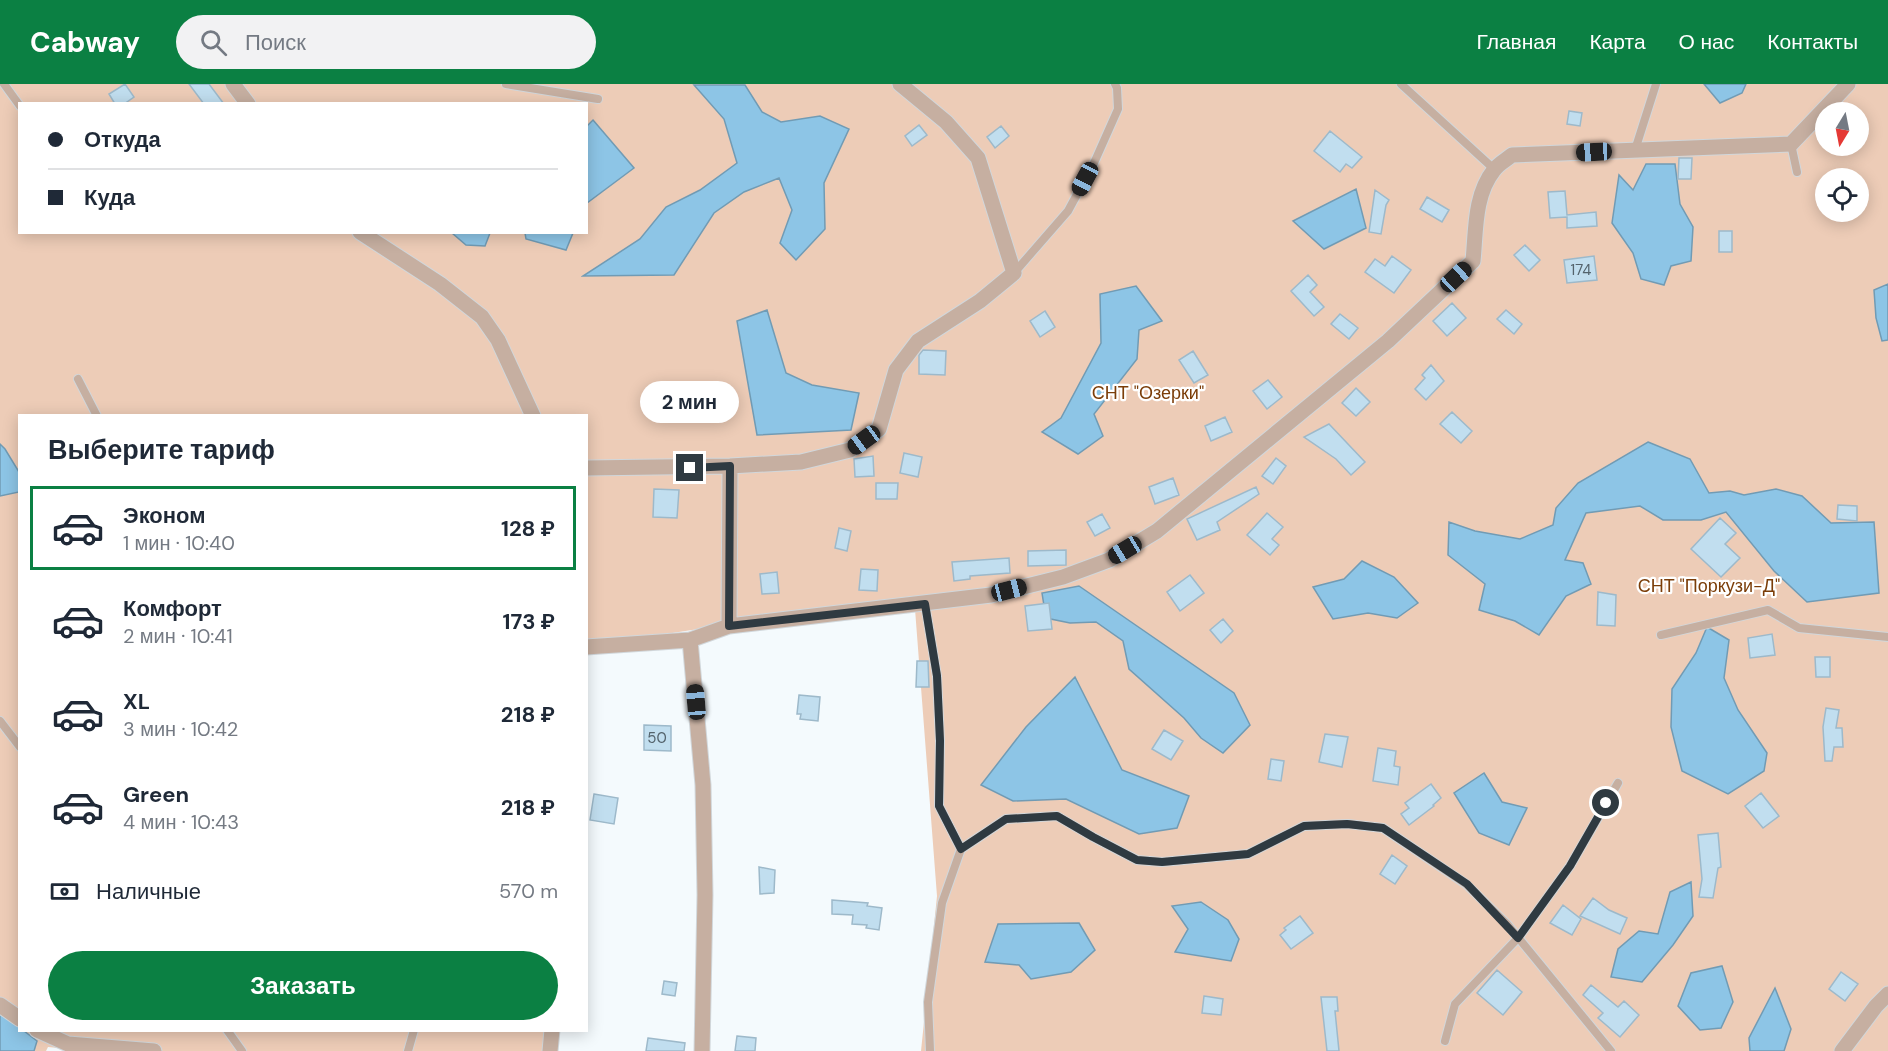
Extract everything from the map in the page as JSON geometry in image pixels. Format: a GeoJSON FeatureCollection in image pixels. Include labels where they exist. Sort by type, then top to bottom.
{"type":"FeatureCollection","features":[{"type":"Feature","properties":{"kind":"street"},"geometry":{"type":"LineString","coordinates":[[233,84],[246,102]]}},
{"type":"Feature","properties":{"kind":"street"},"geometry":{"type":"LineString","coordinates":[[588,468],[730,466],[801,462],[850,450],[879,429],[896,370],[918,340],[981,301],[1014,273],[978,158],[946,122],[900,84]]}},
{"type":"Feature","properties":{"kind":"street"},"geometry":{"type":"LineString","coordinates":[[588,647],[690,640],[729,626],[991,595],[1063,577],[1109,560],[1157,531],[1388,341],[1473,261],[1478,206],[1484,186],[1494,169],[1512,155],[1791,144],[1848,84]]}},
{"type":"Feature","properties":{"kind":"street"},"geometry":{"type":"LineString","coordinates":[[363,234],[440,284],[482,317],[498,339],[533,414]]}},
{"type":"Feature","properties":{"kind":"street"},"geometry":{"type":"LineString","coordinates":[[729,626],[730,466]]}},
{"type":"Feature","properties":{"kind":"street"},"geometry":{"type":"LineString","coordinates":[[690,640],[703,785],[705,896],[702,1051]]}},
{"type":"Feature","properties":{"kind":"street"},"geometry":{"type":"LineString","coordinates":[[1842,1051],[1876,1006],[1888,994]]}},
{"type":"Feature","properties":{"kind":"street"},"geometry":{"type":"LineString","coordinates":[[0,1005],[18,1018]]}},
{"type":"Feature","properties":{"kind":"street"},"geometry":{"type":"LineString","coordinates":[[41,1032],[68,1044],[154,1051]]}},
{"type":"Feature","properties":{"kind":"street"},"geometry":{"type":"LineString","coordinates":[[550,1051],[552,1032]]}},
{"type":"Feature","properties":{"kind":"lane"},"geometry":{"type":"LineString","coordinates":[[4,84],[18,103]]}},
{"type":"Feature","properties":{"kind":"lane"},"geometry":{"type":"LineString","coordinates":[[506,84],[598,99]]}},
{"type":"Feature","properties":{"kind":"lane"},"geometry":{"type":"LineString","coordinates":[[1014,273],[1068,211],[1094,164],[1118,108],[1115,84]]}},
{"type":"Feature","properties":{"kind":"lane"},"geometry":{"type":"LineString","coordinates":[[1401,84],[1494,169]]}},
{"type":"Feature","properties":{"kind":"lane"},"geometry":{"type":"LineString","coordinates":[[1635,150],[1656,84]]}},
{"type":"Feature","properties":{"kind":"lane"},"geometry":{"type":"LineString","coordinates":[[1791,144],[1797,172]]}},
{"type":"Feature","properties":{"kind":"lane"},"geometry":{"type":"LineString","coordinates":[[78,379],[96,414]]}},
{"type":"Feature","properties":{"kind":"lane"},"geometry":{"type":"LineString","coordinates":[[925,604],[937,676],[940,741],[939,806],[961,849]]}},
{"type":"Feature","properties":{"kind":"lane"},"geometry":{"type":"LineString","coordinates":[[1661,635],[1768,610],[1799,628],[1888,637]]}},
{"type":"Feature","properties":{"kind":"lane"},"geometry":{"type":"LineString","coordinates":[[0,721],[18,744]]}},
{"type":"Feature","properties":{"kind":"lane"},"geometry":{"type":"LineString","coordinates":[[1445,1041],[1455,1004],[1518,938],[1570,866],[1618,783]]}},
{"type":"Feature","properties":{"kind":"lane"},"geometry":{"type":"LineString","coordinates":[[930,1051],[928,1002],[942,903],[961,849],[1006,819],[1057,816],[1137,860],[1162,862],[1248,854],[1304,826],[1347,824],[1383,828],[1467,884],[1518,938],[1611,1051]]}},
{"type":"Feature","properties":{"kind":"lane"},"geometry":{"type":"LineString","coordinates":[[228,1032],[242,1051]]}},
{"type":"Feature","properties":{"kind":"lane"},"geometry":{"type":"LineString","coordinates":[[408,1051],[413,1032]]}},
{"type":"Feature","properties":{"kind":"green space","name":"СНТ \"Озерки\""},"geometry":{"type":"Polygon","coordinates":[[[0,84],[1888,84],[1888,1051],[921,1051],[937,896],[914,596],[588,646],[588,414],[18,414],[18,1032],[545,1032],[543,1051],[88,1051],[48,1047],[46,1051],[0,1051],[0,84]]]}},
{"type":"Feature","properties":{"kind":"water"},"geometry":{"type":"Polygon","coordinates":[[[1704,84],[1746,84],[1742,93],[1720,103],[1704,84]]]}},
{"type":"Feature","properties":{"kind":"water"},"geometry":{"type":"Polygon","coordinates":[[[694,85],[745,85],[762,112],[781,122],[820,116],[849,129],[824,183],[825,229],[796,260],[780,243],[792,210],[779,178],[744,192],[714,213],[674,275],[583,276],[640,239],[666,207],[700,190],[737,163],[724,119],[694,85]]]}},
{"type":"Feature","properties":{"kind":"water"},"geometry":{"type":"Polygon","coordinates":[[[593,120],[634,168],[588,202],[588,125],[593,120]]]}},
{"type":"Feature","properties":{"kind":"water"},"geometry":{"type":"Polygon","coordinates":[[[1646,164],[1675,164],[1680,204],[1693,227],[1691,261],[1671,266],[1664,285],[1641,279],[1633,253],[1612,223],[1619,175],[1633,190],[1646,164]]]}},
{"type":"Feature","properties":{"kind":"water"},"geometry":{"type":"Polygon","coordinates":[[[1356,189],[1366,228],[1324,249],[1293,221],[1356,189]]]}},
{"type":"Feature","properties":{"kind":"water"},"geometry":{"type":"Polygon","coordinates":[[[453,234],[490,234],[485,246],[466,245],[453,234]]]}},
{"type":"Feature","properties":{"kind":"water"},"geometry":{"type":"Polygon","coordinates":[[[525,234],[573,234],[566,250],[526,239],[525,234]]]}},
{"type":"Feature","properties":{"kind":"water"},"geometry":{"type":"Polygon","coordinates":[[[1888,284],[1888,340],[1882,341],[1876,318],[1874,290],[1888,284]]]}},
{"type":"Feature","properties":{"kind":"water"},"geometry":{"type":"Polygon","coordinates":[[[1136,286],[1162,321],[1139,330],[1137,359],[1094,414],[1103,436],[1078,454],[1042,432],[1061,418],[1101,343],[1100,294],[1136,286]]]}},
{"type":"Feature","properties":{"kind":"water"},"geometry":{"type":"Polygon","coordinates":[[[767,310],[786,373],[812,385],[859,393],[851,430],[757,435],[737,321],[767,310]]]}},
{"type":"Feature","properties":{"kind":"water"},"geometry":{"type":"Polygon","coordinates":[[[1648,442],[1690,459],[1709,493],[1730,491],[1744,495],[1776,489],[1802,496],[1831,523],[1874,522],[1879,593],[1807,602],[1774,571],[1726,512],[1701,520],[1663,520],[1640,506],[1586,513],[1565,560],[1583,563],[1591,584],[1566,596],[1539,635],[1515,621],[1479,610],[1485,584],[1448,555],[1449,522],[1475,531],[1520,539],[1553,525],[1556,508],[1578,483],[1648,442]]]}},
{"type":"Feature","properties":{"kind":"water"},"geometry":{"type":"Polygon","coordinates":[[[0,444],[18,470],[18,492],[0,496],[0,444]]]}},
{"type":"Feature","properties":{"kind":"water"},"geometry":{"type":"Polygon","coordinates":[[[1362,561],[1394,577],[1418,603],[1397,618],[1368,613],[1333,619],[1313,587],[1344,579],[1362,561]]]}},
{"type":"Feature","properties":{"kind":"water"},"geometry":{"type":"Polygon","coordinates":[[[1079,586],[1234,693],[1250,725],[1223,753],[1201,738],[1184,718],[1129,669],[1123,641],[1096,622],[1070,623],[1046,618],[1042,593],[1079,586]]]}},
{"type":"Feature","properties":{"kind":"water"},"geometry":{"type":"Polygon","coordinates":[[[1707,627],[1729,640],[1724,678],[1738,710],[1767,753],[1764,771],[1728,794],[1682,771],[1671,727],[1672,689],[1696,653],[1707,627]]]}},
{"type":"Feature","properties":{"kind":"water"},"geometry":{"type":"Polygon","coordinates":[[[1075,677],[1122,770],[1189,796],[1177,828],[1139,834],[1066,799],[1013,801],[981,785],[1026,727],[1075,677]]]}},
{"type":"Feature","properties":{"kind":"water"},"geometry":{"type":"Polygon","coordinates":[[[1484,773],[1502,802],[1527,808],[1509,845],[1479,833],[1454,793],[1484,773]]]}},
{"type":"Feature","properties":{"kind":"water"},"geometry":{"type":"Polygon","coordinates":[[[1691,882],[1693,916],[1673,945],[1642,982],[1611,977],[1618,949],[1639,931],[1658,934],[1670,892],[1691,882]]]}},
{"type":"Feature","properties":{"kind":"water"},"geometry":{"type":"Polygon","coordinates":[[[1201,902],[1228,920],[1239,939],[1231,961],[1175,952],[1188,929],[1172,906],[1201,902]]]}},
{"type":"Feature","properties":{"kind":"water"},"geometry":{"type":"Polygon","coordinates":[[[1079,923],[1095,950],[1071,972],[1031,979],[1019,965],[985,962],[998,924],[1079,923]]]}},
{"type":"Feature","properties":{"kind":"water"},"geometry":{"type":"Polygon","coordinates":[[[1722,966],[1733,1002],[1721,1028],[1700,1030],[1678,1006],[1691,973],[1722,966]]]}},
{"type":"Feature","properties":{"kind":"water"},"geometry":{"type":"Polygon","coordinates":[[[1775,988],[1791,1029],[1784,1051],[1750,1051],[1749,1038],[1775,988]]]}},
{"type":"Feature","properties":{"kind":"water"},"geometry":{"type":"Polygon","coordinates":[[[0,1013],[18,1026],[18,1032],[25,1032],[37,1041],[34,1051],[0,1051],[0,1013]]]}},
{"type":"Feature","properties":{"kind":"building"},"geometry":{"type":"Polygon","coordinates":[[[125,84],[134,97],[127,102],[114,102],[109,94],[125,84]]]}},
{"type":"Feature","properties":{"kind":"building"},"geometry":{"type":"Polygon","coordinates":[[[189,84],[209,84],[222,102],[202,102],[189,84]]]}},
{"type":"Feature","properties":{"kind":"building"},"geometry":{"type":"Polygon","coordinates":[[[1569,111],[1582,113],[1580,126],[1567,124],[1569,111]]]}},
{"type":"Feature","properties":{"kind":"building"},"geometry":{"type":"Polygon","coordinates":[[[919,125],[927,135],[912,146],[905,136],[919,125]]]}},
{"type":"Feature","properties":{"kind":"building"},"geometry":{"type":"Polygon","coordinates":[[[1001,126],[1009,136],[995,148],[987,137],[1001,126]]]}},
{"type":"Feature","properties":{"kind":"building"},"geometry":{"type":"Polygon","coordinates":[[[1330,131],[1362,157],[1352,168],[1346,164],[1340,172],[1314,151],[1330,131]]]}},
{"type":"Feature","properties":{"kind":"building"},"geometry":{"type":"Polygon","coordinates":[[[1679,158],[1692,158],[1691,179],[1678,179],[1679,158]]]}},
{"type":"Feature","properties":{"kind":"building"},"geometry":{"type":"Polygon","coordinates":[[[1375,190],[1389,200],[1381,234],[1369,232],[1375,190]]]}},
{"type":"Feature","properties":{"kind":"building"},"geometry":{"type":"Polygon","coordinates":[[[1565,191],[1567,215],[1596,212],[1597,226],[1567,228],[1567,217],[1550,218],[1548,192],[1565,191]]]}},
{"type":"Feature","properties":{"kind":"building"},"geometry":{"type":"Polygon","coordinates":[[[1427,197],[1449,210],[1442,222],[1420,209],[1427,197]]]}},
{"type":"Feature","properties":{"kind":"building"},"geometry":{"type":"Polygon","coordinates":[[[1719,231],[1732,231],[1732,252],[1719,252],[1719,231]]]}},
{"type":"Feature","properties":{"kind":"building"},"geometry":{"type":"Polygon","coordinates":[[[1525,245],[1540,260],[1529,271],[1514,255],[1525,245]]]}},
{"type":"Feature","properties":{"kind":"building"},"geometry":{"type":"Polygon","coordinates":[[[1392,256],[1411,270],[1394,293],[1365,272],[1375,259],[1385,266],[1392,256]]]}},
{"type":"Feature","properties":{"kind":"building"},"geometry":{"type":"Polygon","coordinates":[[[1594,256],[1597,280],[1567,283],[1564,260],[1594,256]]]}},
{"type":"Feature","properties":{"kind":"building"},"geometry":{"type":"Polygon","coordinates":[[[1308,275],[1317,285],[1310,292],[1324,307],[1314,316],[1291,291],[1308,275]]]}},
{"type":"Feature","properties":{"kind":"building"},"geometry":{"type":"Polygon","coordinates":[[[1452,303],[1466,318],[1447,336],[1433,321],[1452,303]]]}},
{"type":"Feature","properties":{"kind":"building"},"geometry":{"type":"Polygon","coordinates":[[[1506,310],[1522,324],[1514,334],[1497,319],[1506,310]]]}},
{"type":"Feature","properties":{"kind":"building"},"geometry":{"type":"Polygon","coordinates":[[[1045,311],[1055,327],[1040,337],[1030,321],[1045,311]]]}},
{"type":"Feature","properties":{"kind":"building"},"geometry":{"type":"Polygon","coordinates":[[[1340,314],[1358,328],[1349,339],[1331,324],[1340,314]]]}},
{"type":"Feature","properties":{"kind":"building"},"geometry":{"type":"Polygon","coordinates":[[[923,350],[946,351],[945,375],[919,374],[919,355],[923,350]]]}},
{"type":"Feature","properties":{"kind":"building"},"geometry":{"type":"Polygon","coordinates":[[[1193,351],[1208,375],[1194,383],[1179,360],[1193,351]]]}},
{"type":"Feature","properties":{"kind":"building"},"geometry":{"type":"Polygon","coordinates":[[[1431,365],[1444,381],[1426,400],[1415,389],[1425,378],[1422,375],[1431,365]]]}},
{"type":"Feature","properties":{"kind":"building"},"geometry":{"type":"Polygon","coordinates":[[[1268,380],[1282,397],[1267,409],[1253,391],[1268,380]]]}},
{"type":"Feature","properties":{"kind":"building"},"geometry":{"type":"Polygon","coordinates":[[[1356,388],[1370,402],[1356,416],[1342,403],[1356,388]]]}},
{"type":"Feature","properties":{"kind":"building"},"geometry":{"type":"Polygon","coordinates":[[[1452,412],[1472,431],[1461,443],[1440,424],[1452,412]]]}},
{"type":"Feature","properties":{"kind":"building"},"geometry":{"type":"Polygon","coordinates":[[[1225,417],[1232,432],[1211,441],[1205,426],[1225,417]]]}},
{"type":"Feature","properties":{"kind":"building"},"geometry":{"type":"Polygon","coordinates":[[[1329,424],[1365,462],[1351,475],[1336,459],[1304,437],[1329,424]]]}},
{"type":"Feature","properties":{"kind":"building"},"geometry":{"type":"Polygon","coordinates":[[[904,453],[922,457],[918,477],[900,473],[904,453]]]}},
{"type":"Feature","properties":{"kind":"building"},"geometry":{"type":"Polygon","coordinates":[[[873,456],[874,476],[855,477],[854,459],[873,456]]]}},
{"type":"Feature","properties":{"kind":"building"},"geometry":{"type":"Polygon","coordinates":[[[1276,458],[1286,466],[1273,484],[1262,476],[1276,458]]]}},
{"type":"Feature","properties":{"kind":"building"},"geometry":{"type":"Polygon","coordinates":[[[1173,478],[1179,495],[1155,504],[1149,487],[1173,478]]]}},
{"type":"Feature","properties":{"kind":"building"},"geometry":{"type":"Polygon","coordinates":[[[876,483],[898,483],[897,499],[876,499],[876,483]]]}},
{"type":"Feature","properties":{"kind":"building"},"geometry":{"type":"Polygon","coordinates":[[[1256,487],[1259,494],[1217,522],[1220,530],[1197,540],[1187,519],[1256,487]]]}},
{"type":"Feature","properties":{"kind":"building"},"geometry":{"type":"Polygon","coordinates":[[[654,489],[679,490],[677,518],[653,517],[654,489]]]}},
{"type":"Feature","properties":{"kind":"building"},"geometry":{"type":"Polygon","coordinates":[[[1838,505],[1857,506],[1857,521],[1837,519],[1838,505]]]}},
{"type":"Feature","properties":{"kind":"building"},"geometry":{"type":"Polygon","coordinates":[[[1267,513],[1283,527],[1272,539],[1279,545],[1270,555],[1247,535],[1267,513]]]}},
{"type":"Feature","properties":{"kind":"building"},"geometry":{"type":"Polygon","coordinates":[[[1102,514],[1110,528],[1095,536],[1087,522],[1102,514]]]}},
{"type":"Feature","properties":{"kind":"building"},"geometry":{"type":"Polygon","coordinates":[[[1720,518],[1736,533],[1725,544],[1740,558],[1721,577],[1691,549],[1720,518]]]}},
{"type":"Feature","properties":{"kind":"building"},"geometry":{"type":"Polygon","coordinates":[[[839,528],[851,531],[847,551],[835,548],[839,528]]]}},
{"type":"Feature","properties":{"kind":"building"},"geometry":{"type":"Polygon","coordinates":[[[1066,550],[1066,565],[1028,566],[1028,551],[1066,550]]]}},
{"type":"Feature","properties":{"kind":"building"},"geometry":{"type":"Polygon","coordinates":[[[1009,558],[1010,573],[970,576],[970,579],[954,581],[952,562],[1009,558]]]}},
{"type":"Feature","properties":{"kind":"building"},"geometry":{"type":"Polygon","coordinates":[[[861,569],[878,570],[877,591],[859,590],[861,569]]]}},
{"type":"Feature","properties":{"kind":"building"},"geometry":{"type":"Polygon","coordinates":[[[777,572],[779,593],[762,594],[760,574],[777,572]]]}},
{"type":"Feature","properties":{"kind":"building"},"geometry":{"type":"Polygon","coordinates":[[[1190,575],[1204,593],[1180,611],[1167,592],[1190,575]]]}},
{"type":"Feature","properties":{"kind":"building"},"geometry":{"type":"Polygon","coordinates":[[[1598,592],[1616,595],[1615,626],[1597,625],[1598,592]]]}},
{"type":"Feature","properties":{"kind":"building"},"geometry":{"type":"Polygon","coordinates":[[[1049,603],[1052,629],[1028,631],[1025,606],[1049,603]]]}},
{"type":"Feature","properties":{"kind":"building"},"geometry":{"type":"Polygon","coordinates":[[[1223,619],[1233,631],[1221,643],[1210,630],[1223,619]]]}},
{"type":"Feature","properties":{"kind":"building"},"geometry":{"type":"Polygon","coordinates":[[[1772,634],[1775,655],[1750,658],[1748,638],[1772,634]]]}},
{"type":"Feature","properties":{"kind":"building"},"geometry":{"type":"Polygon","coordinates":[[[1815,657],[1830,657],[1830,677],[1816,677],[1815,657]]]}},
{"type":"Feature","properties":{"kind":"building"},"geometry":{"type":"Polygon","coordinates":[[[917,661],[928,661],[929,687],[916,687],[917,661]]]}},
{"type":"Feature","properties":{"kind":"building"},"geometry":{"type":"Polygon","coordinates":[[[799,695],[820,697],[818,721],[800,719],[801,714],[797,714],[799,695]]]}},
{"type":"Feature","properties":{"kind":"building"},"geometry":{"type":"Polygon","coordinates":[[[1826,708],[1839,710],[1836,728],[1842,728],[1843,747],[1834,747],[1832,761],[1825,761],[1823,727],[1826,708]]]}},
{"type":"Feature","properties":{"kind":"building"},"geometry":{"type":"Polygon","coordinates":[[[644,725],[671,726],[671,751],[644,750],[644,725]]]}},
{"type":"Feature","properties":{"kind":"building"},"geometry":{"type":"Polygon","coordinates":[[[1164,730],[1183,741],[1171,760],[1152,749],[1164,730]]]}},
{"type":"Feature","properties":{"kind":"building"},"geometry":{"type":"Polygon","coordinates":[[[1325,734],[1348,737],[1342,767],[1319,762],[1325,734]]]}},
{"type":"Feature","properties":{"kind":"building"},"geometry":{"type":"Polygon","coordinates":[[[1378,748],[1396,751],[1394,766],[1400,767],[1398,785],[1373,781],[1378,748]]]}},
{"type":"Feature","properties":{"kind":"building"},"geometry":{"type":"Polygon","coordinates":[[[1271,759],[1284,761],[1281,781],[1268,779],[1271,759]]]}},
{"type":"Feature","properties":{"kind":"building"},"geometry":{"type":"Polygon","coordinates":[[[1431,784],[1441,798],[1409,825],[1401,814],[1409,808],[1405,803],[1431,784]]]}},
{"type":"Feature","properties":{"kind":"building"},"geometry":{"type":"Polygon","coordinates":[[[1761,793],[1779,816],[1763,828],[1745,806],[1761,793]]]}},
{"type":"Feature","properties":{"kind":"building"},"geometry":{"type":"Polygon","coordinates":[[[594,794],[618,798],[614,824],[590,820],[594,794]]]}},
{"type":"Feature","properties":{"kind":"building"},"geometry":{"type":"Polygon","coordinates":[[[1718,833],[1721,867],[1718,868],[1713,898],[1699,897],[1702,879],[1698,835],[1718,833]]]}},
{"type":"Feature","properties":{"kind":"building"},"geometry":{"type":"Polygon","coordinates":[[[1392,855],[1407,866],[1395,884],[1380,874],[1392,855]]]}},
{"type":"Feature","properties":{"kind":"building"},"geometry":{"type":"Polygon","coordinates":[[[759,867],[775,870],[774,893],[760,894],[759,867]]]}},
{"type":"Feature","properties":{"kind":"building"},"geometry":{"type":"Polygon","coordinates":[[[1593,898],[1609,910],[1627,918],[1620,934],[1580,916],[1593,898]]]}},
{"type":"Feature","properties":{"kind":"building"},"geometry":{"type":"Polygon","coordinates":[[[832,900],[868,903],[867,906],[882,908],[879,930],[866,928],[867,925],[852,924],[853,915],[832,914],[832,900]]]}},
{"type":"Feature","properties":{"kind":"building"},"geometry":{"type":"Polygon","coordinates":[[[1563,905],[1581,919],[1572,935],[1550,923],[1563,905]]]}},
{"type":"Feature","properties":{"kind":"building"},"geometry":{"type":"Polygon","coordinates":[[[1300,916],[1313,933],[1291,949],[1280,935],[1286,930],[1284,928],[1300,916]]]}},
{"type":"Feature","properties":{"kind":"building"},"geometry":{"type":"Polygon","coordinates":[[[1497,970],[1522,992],[1503,1015],[1477,993],[1497,970]]]}},
{"type":"Feature","properties":{"kind":"building"},"geometry":{"type":"Polygon","coordinates":[[[1841,972],[1858,984],[1845,1001],[1829,989],[1841,972]]]}},
{"type":"Feature","properties":{"kind":"building"},"geometry":{"type":"Polygon","coordinates":[[[664,981],[677,983],[675,996],[662,994],[664,981]]]}},
{"type":"Feature","properties":{"kind":"building"},"geometry":{"type":"Polygon","coordinates":[[[1591,985],[1618,1007],[1624,1001],[1639,1015],[1620,1037],[1598,1018],[1603,1013],[1583,995],[1591,985]]]}},
{"type":"Feature","properties":{"kind":"building"},"geometry":{"type":"Polygon","coordinates":[[[1204,996],[1223,999],[1221,1015],[1202,1013],[1204,996]]]}},
{"type":"Feature","properties":{"kind":"building"},"geometry":{"type":"Polygon","coordinates":[[[1321,997],[1337,997],[1338,1011],[1335,1011],[1339,1051],[1327,1051],[1321,997]]]}},
{"type":"Feature","properties":{"kind":"building"},"geometry":{"type":"Polygon","coordinates":[[[737,1036],[756,1038],[755,1051],[735,1051],[737,1036]]]}},
{"type":"Feature","properties":{"kind":"building"},"geometry":{"type":"Polygon","coordinates":[[[648,1038],[685,1043],[684,1051],[646,1051],[648,1038]]]}},
{"type":"Feature","properties":{"kind":"route"},"geometry":{"type":"LineString","coordinates":[[690,468],[730,466],[729,626],[925,604],[937,676],[940,741],[939,806],[961,849],[1006,819],[1057,816],[1137,860],[1162,862],[1248,854],[1304,826],[1347,824],[1383,828],[1467,884],[1518,938],[1570,866],[1606,803]]}},
{"type":"Feature","properties":{"kind":"park label","name":"СНТ \"Поркузи-Д\""},"geometry":{"type":"Point","coordinates":[1709,586]}}]}
